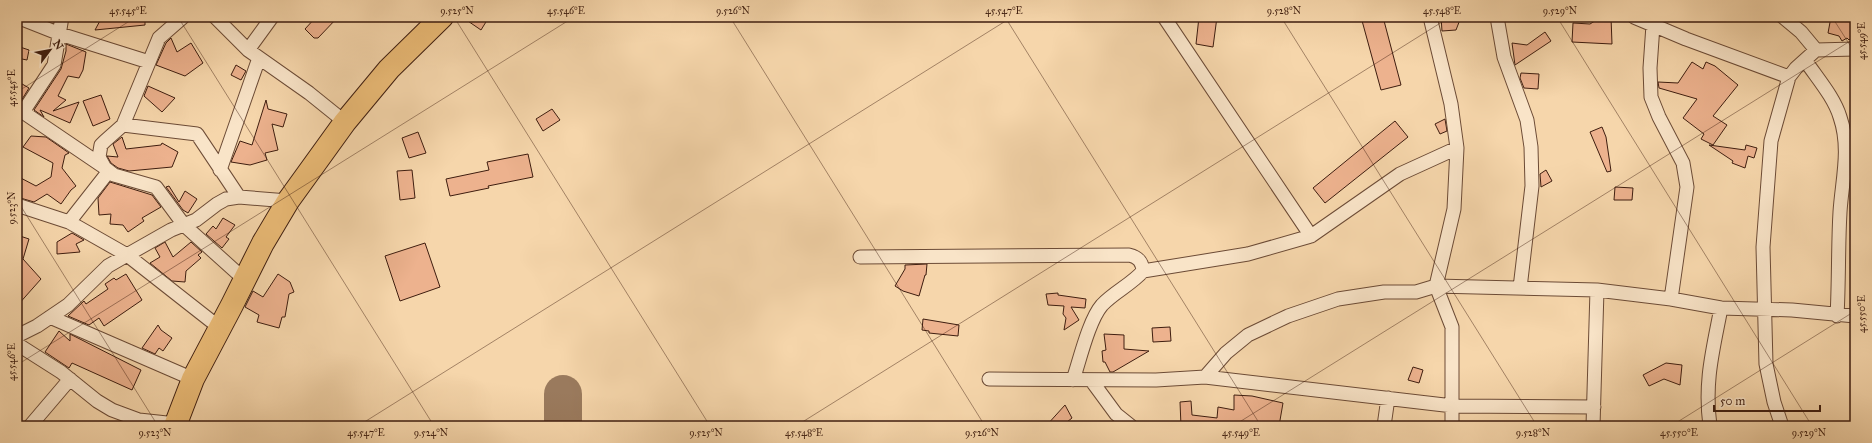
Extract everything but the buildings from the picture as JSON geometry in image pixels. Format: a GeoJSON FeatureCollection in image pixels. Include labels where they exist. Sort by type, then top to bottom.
{"type":"FeatureCollection","features":[{"type":"Feature","properties":{"kind":"highway"},"geometry":{"type":"LineString","coordinates":[[175,425],[193,379],[263,243],[288,201],[345,122],[389,69],[440,18]]}},
{"type":"Feature","properties":{"kind":"street"},"geometry":{"type":"LineString","coordinates":[[17,17],[60,34],[149,62]]}},
{"type":"Feature","properties":{"kind":"street"},"geometry":{"type":"LineString","coordinates":[[62,17],[54,66],[20,110],[122,178],[150,184],[156,187],[184,225],[244,280]]}},
{"type":"Feature","properties":{"kind":"street"},"geometry":{"type":"LineString","coordinates":[[107,169],[99,157],[101,145],[123,125],[159,38],[183,17]]}},
{"type":"Feature","properties":{"kind":"street"},"geometry":{"type":"LineString","coordinates":[[215,17],[253,54],[309,92],[345,122]]}},
{"type":"Feature","properties":{"kind":"street"},"geometry":{"type":"LineString","coordinates":[[220,170],[253,54],[272,17]]}},
{"type":"Feature","properties":{"kind":"street"},"geometry":{"type":"LineString","coordinates":[[1164,17],[1311,236]]}},
{"type":"Feature","properties":{"kind":"street"},"geometry":{"type":"LineString","coordinates":[[1430,17],[1451,104],[1457,148],[1454,209],[1436,286],[1452,327],[1452,426]]}},
{"type":"Feature","properties":{"kind":"street"},"geometry":{"type":"LineString","coordinates":[[1497,17],[1504,57],[1527,120],[1532,147],[1532,186],[1520,288]]}},
{"type":"Feature","properties":{"kind":"street"},"geometry":{"type":"LineString","coordinates":[[1634,17],[1686,39],[1789,77]]}},
{"type":"Feature","properties":{"kind":"street"},"geometry":{"type":"LineString","coordinates":[[1783,17],[1801,32],[1816,50]]}},
{"type":"Feature","properties":{"kind":"street"},"geometry":{"type":"LineString","coordinates":[[1653,25],[1650,68],[1651,97],[1659,117],[1683,163],[1686,187],[1672,299]]}},
{"type":"Feature","properties":{"kind":"street"},"geometry":{"type":"LineString","coordinates":[[1782,426],[1774,402],[1766,364],[1763,247],[1771,140],[1789,77],[1804,60],[1816,50],[1855,49]]}},
{"type":"Feature","properties":{"kind":"street"},"geometry":{"type":"LineString","coordinates":[[1804,60],[1834,104],[1840,116],[1844,133],[1846,160],[1840,210],[1837,316]]}},
{"type":"Feature","properties":{"kind":"street"},"geometry":{"type":"LineString","coordinates":[[123,125],[197,134],[239,198]]}},
{"type":"Feature","properties":{"kind":"street"},"geometry":{"type":"LineString","coordinates":[[1073,380],[1096,313],[1114,294],[1138,277],[1143,271],[1248,254],[1311,236],[1400,174],[1457,148]]}},
{"type":"Feature","properties":{"kind":"street"},"geometry":{"type":"LineString","coordinates":[[69,222],[107,169]]}},
{"type":"Feature","properties":{"kind":"street"},"geometry":{"type":"LineString","coordinates":[[17,336],[68,305],[108,266],[172,230],[206,214],[217,204],[226,199],[239,198],[288,201]]}},
{"type":"Feature","properties":{"kind":"street"},"geometry":{"type":"LineString","coordinates":[[17,205],[69,222],[127,255],[220,328]]}},
{"type":"Feature","properties":{"kind":"street"},"geometry":{"type":"LineString","coordinates":[[860,257],[1129,255],[1137,257],[1142,263],[1143,271]]}},
{"type":"Feature","properties":{"kind":"street"},"geometry":{"type":"LineString","coordinates":[[1205,377],[1226,353],[1248,335],[1288,316],[1338,299],[1384,292],[1416,292],[1436,286],[1597,290],[1672,299],[1722,308],[1792,310],[1837,316],[1855,316]]}},
{"type":"Feature","properties":{"kind":"street"},"geometry":{"type":"LineString","coordinates":[[1593,426],[1597,290]]}},
{"type":"Feature","properties":{"kind":"street"},"geometry":{"type":"LineString","coordinates":[[1710,426],[1707,402],[1709,369],[1722,308]]}},
{"type":"Feature","properties":{"kind":"street"},"geometry":{"type":"LineString","coordinates":[[50,317],[193,379]]}},
{"type":"Feature","properties":{"kind":"street"},"geometry":{"type":"LineString","coordinates":[[17,344],[70,379],[98,401],[121,414],[139,420],[175,425]]}},
{"type":"Feature","properties":{"kind":"street"},"geometry":{"type":"LineString","coordinates":[[989,379],[1156,380],[1205,377],[1453,406],[1594,407]]}},
{"type":"Feature","properties":{"kind":"street"},"geometry":{"type":"LineString","coordinates":[[30,426],[70,379]]}},
{"type":"Feature","properties":{"kind":"street"},"geometry":{"type":"LineString","coordinates":[[1091,380],[1116,414],[1131,426]]}},
{"type":"Feature","properties":{"kind":"street"},"geometry":{"type":"LineString","coordinates":[[1384,426],[1388,398]]}},
{"type":"Feature","properties":{"kind":"taxiway"},"geometry":{"type":"LineString","coordinates":[[563,394],[563,426]]}}]}
